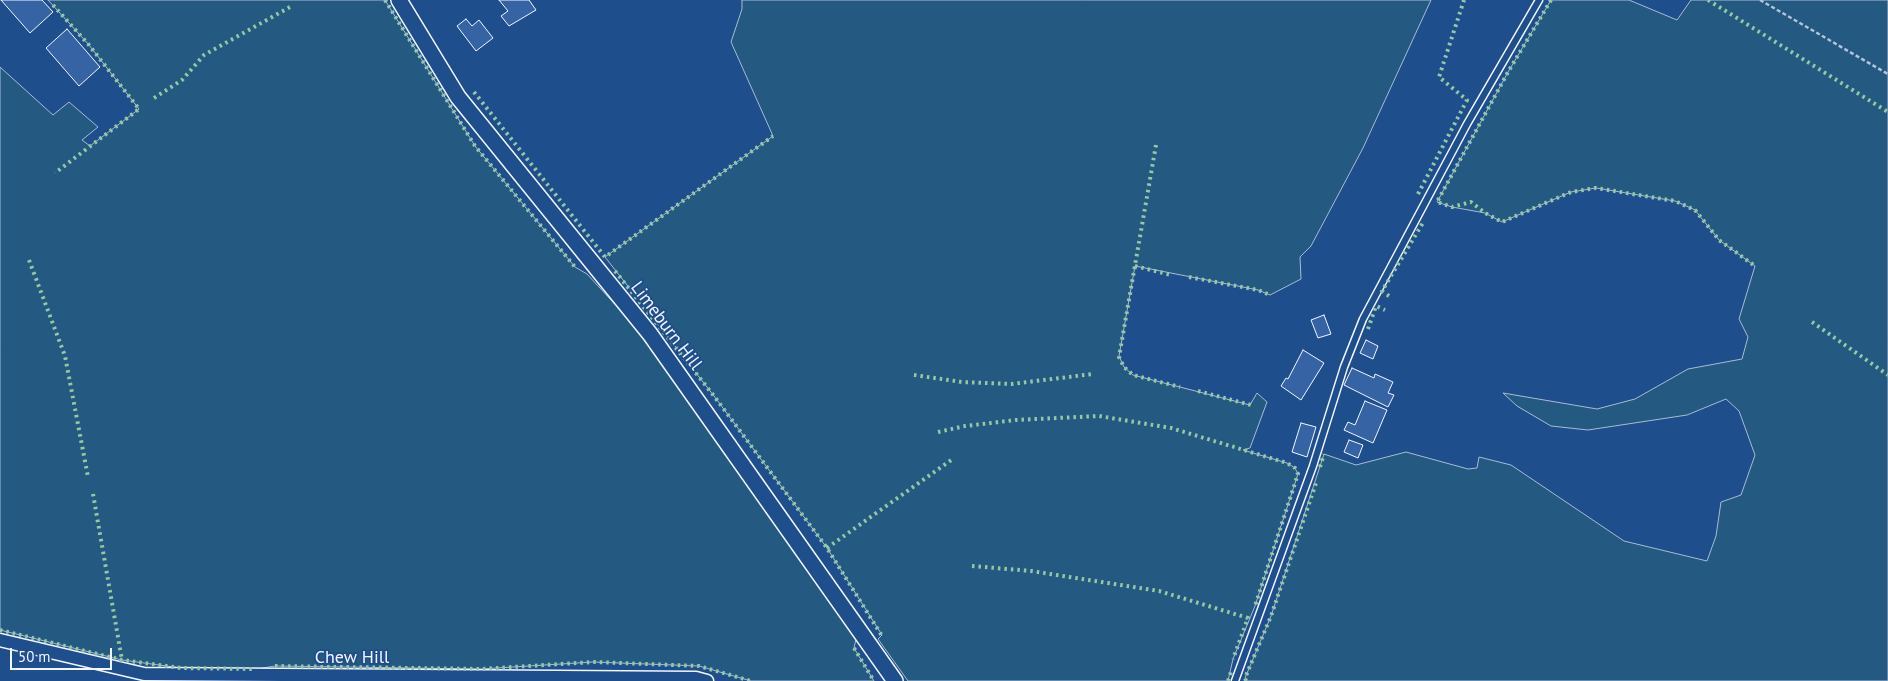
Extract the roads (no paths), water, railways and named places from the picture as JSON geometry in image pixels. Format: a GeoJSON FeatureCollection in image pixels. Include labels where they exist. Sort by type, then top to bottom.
{"type":"FeatureCollection","features":[{"type":"Feature","properties":{"kind":"street","name":"Limeburn Hill"},"geometry":{"type":"LineString","coordinates":[[399,0],[458,97],[650,334],[894,681]]}},
{"type":"Feature","properties":{"kind":"street","name":"Chew Hill"},"geometry":{"type":"LineString","coordinates":[[0,640],[144,674],[696,678],[708,681]]}},
{"type":"Feature","properties":{"kind":"lane"},"geometry":{"type":"LineString","coordinates":[[1235,681],[1313,466],[1344,367],[1363,319],[1466,124],[1539,0]]}}]}
